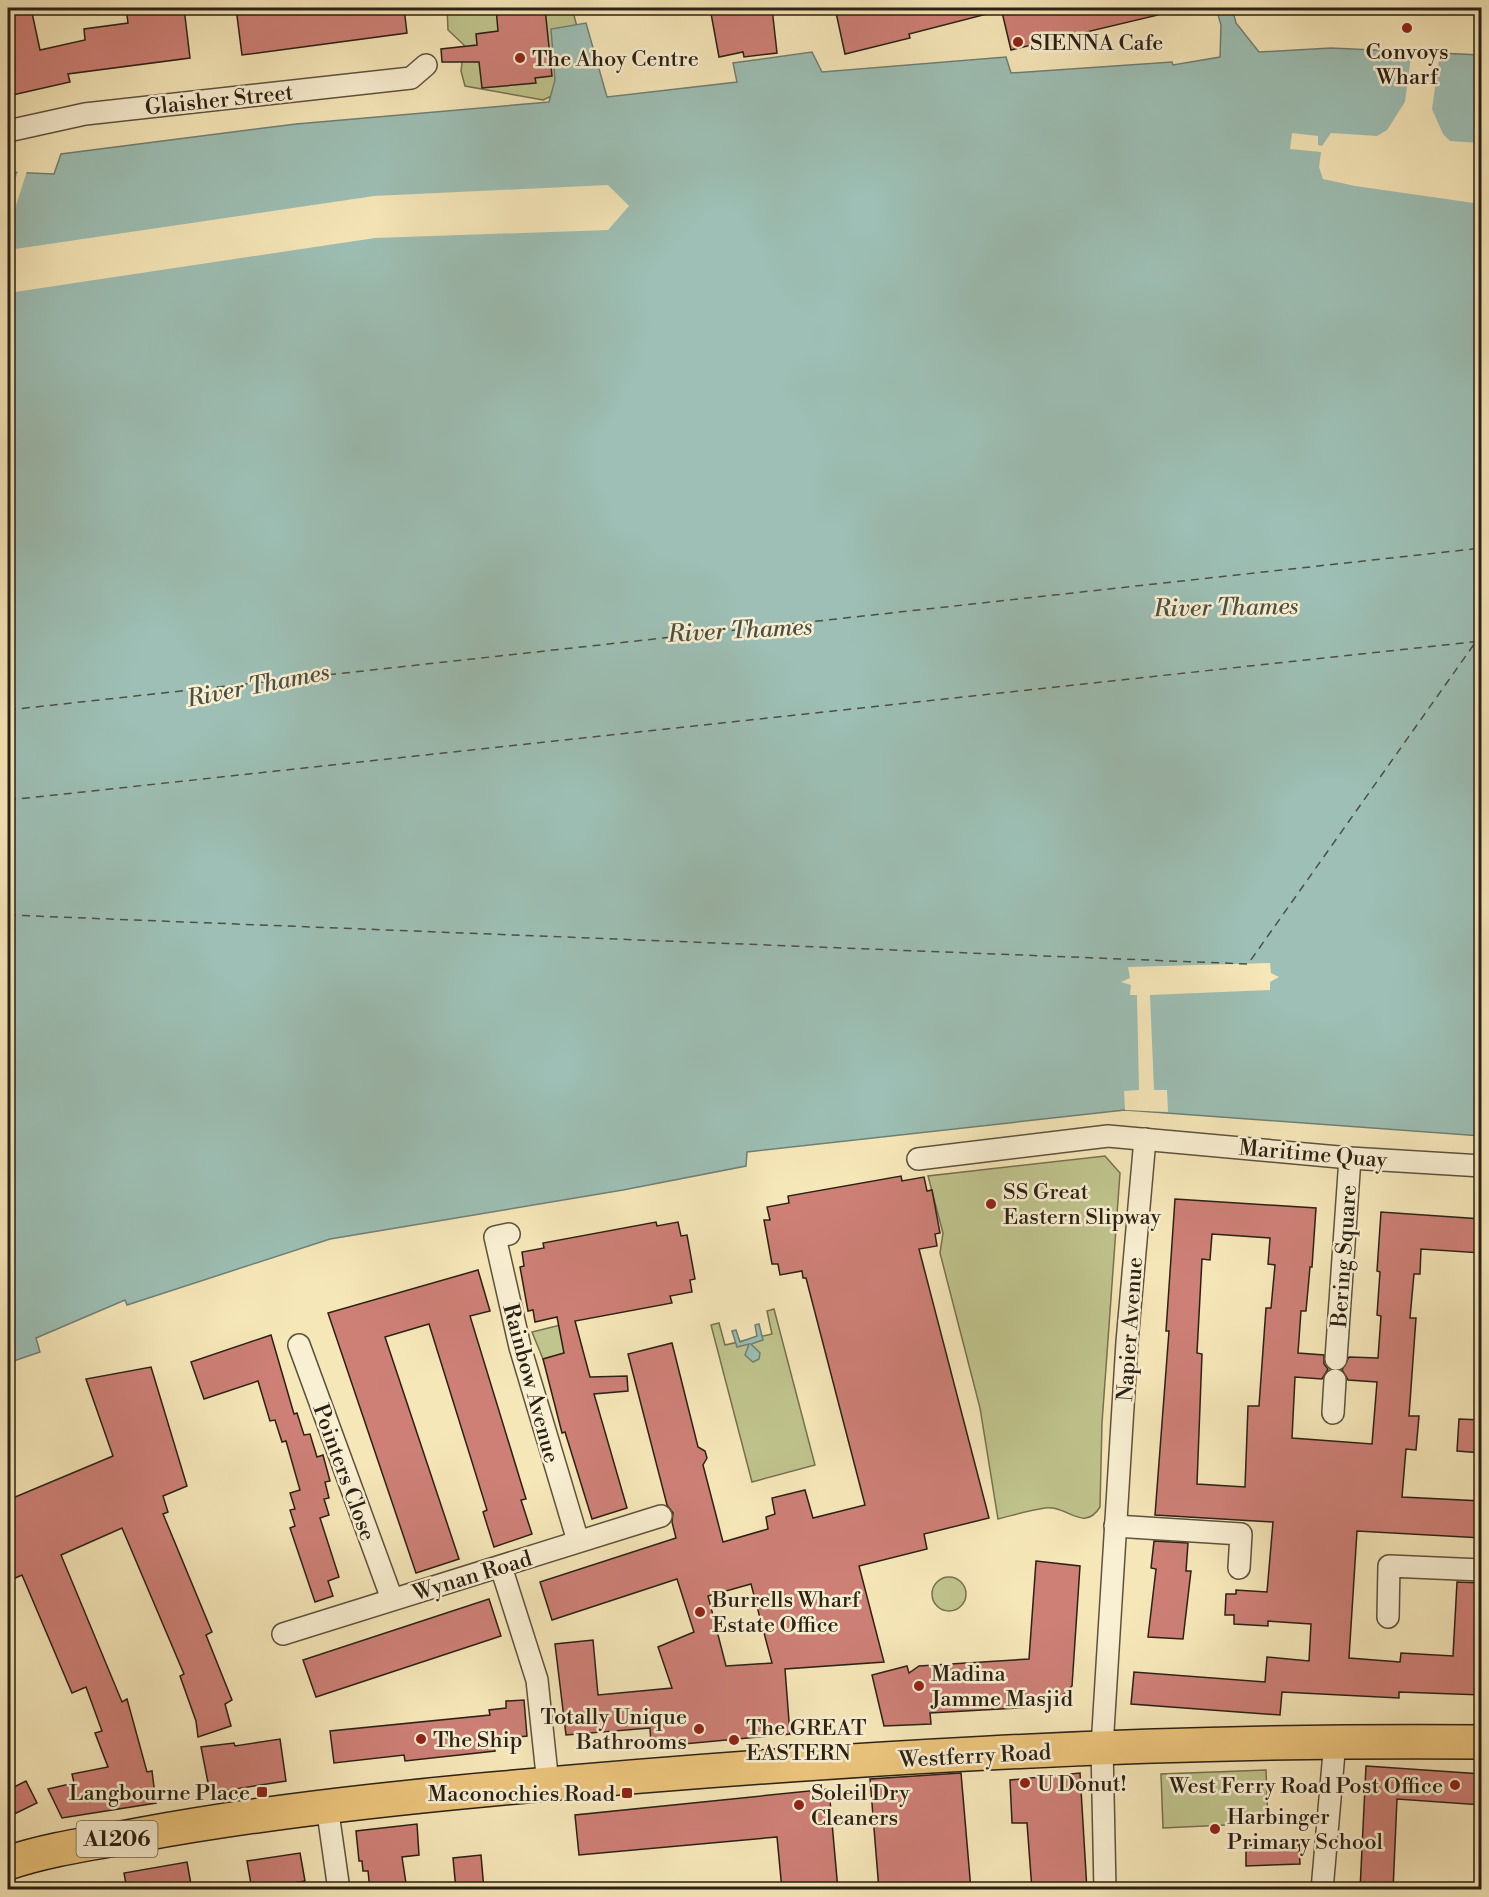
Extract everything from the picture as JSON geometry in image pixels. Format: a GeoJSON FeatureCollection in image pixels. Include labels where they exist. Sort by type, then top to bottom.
{"type":"FeatureCollection","features":[{"type":"Feature","properties":{"kind":"main road","name":"Westferry Road"},"geometry":{"type":"LineString","coordinates":[[8,1863],[188,1826],[327,1806],[548,1784],[764,1767],[1102,1747],[1335,1741],[1482,1742]]}},
{"type":"Feature","properties":{"kind":"street","name":"Glaisher Street"},"geometry":{"type":"LineString","coordinates":[[8,131],[85,114],[411,78],[426,64]]}},
{"type":"Feature","properties":{"kind":"street"},"geometry":{"type":"LineString","coordinates":[[918,1160],[1108,1136],[1145,1139]]}},
{"type":"Feature","properties":{"kind":"street","name":"Maritime Quay"},"geometry":{"type":"LineString","coordinates":[[1145,1139],[1350,1158],[1482,1166]]}},
{"type":"Feature","properties":{"kind":"street","name":"Napier Avenue"},"geometry":{"type":"LineString","coordinates":[[1106,1890],[1102,1747],[1115,1526],[1145,1139]]}},
{"type":"Feature","properties":{"kind":"street","name":"Bering Square"},"geometry":{"type":"LineString","coordinates":[[1333,1413],[1350,1158]]}},
{"type":"Feature","properties":{"kind":"street","name":"Rainbow Avenue"},"geometry":{"type":"LineString","coordinates":[[509,1234],[495,1237],[519,1347],[578,1541]]}},
{"type":"Feature","properties":{"kind":"street","name":"Pointers Close"},"geometry":{"type":"LineString","coordinates":[[299,1345],[392,1599]]}},
{"type":"Feature","properties":{"kind":"street","name":"Wynan Road"},"geometry":{"type":"LineString","coordinates":[[283,1634],[661,1516]]}},
{"type":"Feature","properties":{"kind":"street"},"geometry":{"type":"LineString","coordinates":[[1115,1526],[1241,1534],[1239,1568]]}},
{"type":"Feature","properties":{"kind":"street"},"geometry":{"type":"LineString","coordinates":[[1388,1617],[1389,1566],[1482,1570]]}},
{"type":"Feature","properties":{"kind":"street"},"geometry":{"type":"LineString","coordinates":[[501,1567],[537,1680],[548,1784]]}},
{"type":"Feature","properties":{"kind":"street"},"geometry":{"type":"LineString","coordinates":[[1322,1890],[1335,1741]]}},
{"type":"Feature","properties":{"kind":"street"},"geometry":{"type":"LineString","coordinates":[[327,1806],[339,1890]]}},
{"type":"Feature","properties":{"kind":"green space","name":"The Ahoy Centre"},"geometry":{"type":"Polygon","coordinates":[[[447,8],[572,8],[579,34],[578,84],[543,100],[465,86],[461,71],[464,45],[448,30],[447,8]]]}},
{"type":"Feature","properties":{"kind":"green space"},"geometry":{"type":"Polygon","coordinates":[[[1105,1156],[1120,1173],[1102,1423],[1100,1507],[1088,1518],[1081,1518],[1053,1508],[1045,1508],[998,1519],[980,1408],[940,1253],[943,1233],[928,1176],[1105,1156]]]}},
{"type":"Feature","properties":{"kind":"green space"},"geometry":{"type":"Polygon","coordinates":[[[774,1309],[815,1465],[752,1482],[711,1325],[719,1323],[725,1345],[772,1334],[767,1311],[774,1309]]]}},
{"type":"Feature","properties":{"kind":"green space"},"geometry":{"type":"Polygon","coordinates":[[[573,1322],[582,1348],[543,1359],[532,1332],[573,1322]]]}},
{"type":"Feature","properties":{"kind":"green space"},"geometry":{"type":"Polygon","coordinates":[[[949,1577],[961,1582],[966,1594],[961,1606],[949,1611],[937,1606],[932,1594],[937,1582],[949,1577]]]}},
{"type":"Feature","properties":{"kind":"green space"},"geometry":{"type":"Polygon","coordinates":[[[1266,1770],[1268,1823],[1163,1828],[1161,1774],[1266,1770]]]}},
{"type":"Feature","properties":{"kind":"water","name":"River Thames"},"geometry":{"type":"Polygon","coordinates":[[[1216,8],[1232,8],[1236,23],[1259,52],[1331,48],[1481,55],[1481,1136],[1125,1110],[747,1152],[746,1166],[623,1190],[330,1239],[127,1305],[125,1300],[36,1338],[40,1352],[8,1363],[8,172],[54,174],[61,154],[296,124],[549,102],[555,80],[551,29],[586,23],[607,97],[737,82],[733,63],[812,52],[822,72],[1006,57],[1011,73],[1172,62],[1173,65],[1220,57],[1221,25],[1216,8]]]}},
{"type":"Feature","properties":{"kind":"water"},"geometry":{"type":"Polygon","coordinates":[[[759,1324],[763,1340],[751,1344],[760,1353],[759,1359],[753,1362],[745,1355],[749,1344],[737,1347],[732,1331],[736,1330],[740,1342],[757,1336],[755,1325],[759,1324]]]}},
{"type":"Feature","properties":{"kind":"pier"},"geometry":{"type":"Polygon","coordinates":[[[1412,49],[1440,52],[1432,109],[1443,134],[1450,141],[1481,143],[1481,204],[1355,186],[1323,179],[1319,167],[1321,152],[1290,149],[1292,133],[1318,136],[1318,145],[1322,146],[1331,133],[1377,136],[1387,130],[1405,102],[1412,49]]]}},
{"type":"Feature","properties":{"kind":"pier"},"geometry":{"type":"Polygon","coordinates":[[[18,171],[27,171],[8,231],[8,204],[18,171]]]}},
{"type":"Feature","properties":{"kind":"pier"},"geometry":{"type":"Polygon","coordinates":[[[608,185],[629,206],[608,230],[375,238],[8,293],[8,250],[374,196],[608,185]]]}},
{"type":"Feature","properties":{"kind":"pier"},"geometry":{"type":"Polygon","coordinates":[[[1270,963],[1271,973],[1279,977],[1270,982],[1270,990],[1150,995],[1154,1090],[1167,1090],[1168,1112],[1125,1110],[1124,1091],[1139,1090],[1137,995],[1130,995],[1131,985],[1121,982],[1130,978],[1128,967],[1270,963]]]}},
{"type":"Feature","properties":{"kind":"building"},"geometry":{"type":"Polygon","coordinates":[[[8,8],[31,8],[40,50],[85,40],[84,29],[128,23],[126,8],[184,8],[190,58],[68,74],[70,82],[8,96],[8,8]]]}},
{"type":"Feature","properties":{"kind":"building"},"geometry":{"type":"Polygon","coordinates":[[[236,8],[404,8],[407,33],[242,55],[236,8]]]}},
{"type":"Feature","properties":{"kind":"building"},"geometry":{"type":"Polygon","coordinates":[[[496,8],[545,8],[552,76],[535,78],[536,83],[482,88],[479,62],[442,62],[441,49],[477,45],[476,34],[498,31],[496,8]]]}},
{"type":"Feature","properties":{"kind":"building"},"geometry":{"type":"Polygon","coordinates":[[[710,8],[772,8],[777,53],[744,57],[743,52],[719,57],[710,8]]]}},
{"type":"Feature","properties":{"kind":"building"},"geometry":{"type":"Polygon","coordinates":[[[835,8],[986,8],[987,14],[909,34],[910,38],[845,54],[835,8]]]}},
{"type":"Feature","properties":{"kind":"building"},"geometry":{"type":"Polygon","coordinates":[[[1001,8],[1157,8],[1158,15],[1011,50],[1001,8]]]}},
{"type":"Feature","properties":{"kind":"building"},"geometry":{"type":"Polygon","coordinates":[[[901,1176],[902,1181],[924,1177],[927,1191],[932,1190],[940,1233],[935,1234],[937,1246],[919,1249],[989,1518],[924,1534],[927,1549],[859,1566],[884,1662],[785,1669],[790,1734],[662,1746],[651,1743],[650,1728],[566,1735],[555,1644],[593,1640],[598,1695],[672,1688],[658,1647],[694,1632],[677,1579],[552,1620],[540,1582],[676,1538],[672,1522],[673,1513],[667,1505],[628,1354],[672,1343],[698,1447],[705,1451],[707,1458],[703,1465],[723,1542],[768,1529],[766,1517],[775,1514],[772,1498],[805,1490],[813,1518],[865,1505],[806,1278],[803,1278],[802,1271],[780,1275],[778,1264],[772,1264],[764,1220],[770,1220],[767,1207],[789,1203],[788,1196],[901,1176]],[[751,1584],[708,1596],[726,1666],[772,1663],[751,1584]]]}},
{"type":"Feature","properties":{"kind":"building"},"geometry":{"type":"Polygon","coordinates":[[[1175,1199],[1316,1208],[1312,1267],[1310,1267],[1306,1311],[1301,1311],[1298,1353],[1324,1355],[1324,1364],[1328,1369],[1322,1379],[1295,1377],[1292,1438],[1372,1444],[1377,1382],[1348,1380],[1342,1370],[1349,1357],[1378,1358],[1381,1316],[1377,1315],[1380,1272],[1377,1271],[1381,1212],[1482,1219],[1482,1253],[1421,1249],[1420,1274],[1414,1274],[1410,1318],[1416,1318],[1409,1416],[1419,1416],[1416,1450],[1406,1449],[1402,1497],[1482,1501],[1482,1538],[1357,1531],[1349,1658],[1400,1662],[1401,1653],[1453,1656],[1457,1582],[1482,1583],[1482,1695],[1399,1692],[1399,1698],[1282,1692],[1280,1715],[1131,1704],[1134,1672],[1265,1682],[1267,1657],[1309,1661],[1311,1624],[1268,1621],[1268,1626],[1234,1624],[1234,1615],[1225,1615],[1226,1594],[1236,1594],[1236,1590],[1267,1592],[1273,1522],[1155,1515],[1169,1331],[1166,1331],[1175,1199]],[[1212,1234],[1210,1260],[1202,1259],[1197,1353],[1202,1354],[1197,1484],[1245,1487],[1248,1406],[1259,1406],[1266,1308],[1271,1308],[1275,1265],[1268,1264],[1270,1238],[1212,1234]]]}},
{"type":"Feature","properties":{"kind":"building"},"geometry":{"type":"Polygon","coordinates":[[[656,1222],[657,1226],[678,1222],[681,1236],[687,1235],[695,1279],[690,1280],[692,1292],[670,1296],[672,1303],[575,1321],[590,1377],[627,1376],[628,1391],[594,1394],[627,1508],[592,1519],[565,1432],[562,1433],[543,1359],[564,1353],[557,1317],[535,1322],[533,1310],[528,1311],[520,1267],[524,1266],[522,1252],[544,1248],[543,1243],[656,1222]]]}},
{"type":"Feature","properties":{"kind":"building"},"geometry":{"type":"Polygon","coordinates":[[[478,1270],[490,1311],[470,1316],[526,1499],[521,1500],[532,1534],[494,1547],[483,1512],[487,1510],[429,1324],[385,1337],[459,1559],[416,1573],[328,1313],[478,1270]]]}},
{"type":"Feature","properties":{"kind":"building"},"geometry":{"type":"Polygon","coordinates":[[[271,1335],[294,1414],[297,1413],[304,1435],[310,1434],[317,1457],[323,1455],[330,1481],[325,1482],[329,1498],[324,1499],[329,1515],[320,1518],[339,1577],[328,1581],[333,1596],[315,1602],[290,1528],[295,1526],[290,1510],[295,1509],[290,1493],[300,1490],[286,1441],[282,1442],[275,1420],[270,1421],[258,1381],[204,1399],[191,1362],[271,1335]]]}},
{"type":"Feature","properties":{"kind":"building"},"geometry":{"type":"Polygon","coordinates":[[[151,1367],[187,1486],[163,1496],[168,1512],[163,1514],[212,1632],[206,1635],[232,1700],[225,1704],[231,1726],[198,1737],[196,1721],[180,1676],[184,1674],[122,1528],[61,1555],[122,1702],[127,1699],[147,1772],[152,1771],[156,1803],[62,1818],[48,1789],[74,1783],[72,1774],[108,1767],[95,1733],[102,1731],[86,1687],[72,1693],[22,1575],[13,1579],[8,1569],[8,1500],[113,1456],[86,1379],[151,1367]]]}},
{"type":"Feature","properties":{"kind":"building"},"geometry":{"type":"Polygon","coordinates":[[[1459,1419],[1482,1420],[1482,1453],[1457,1451],[1459,1419]]]}},
{"type":"Feature","properties":{"kind":"building"},"geometry":{"type":"Polygon","coordinates":[[[1154,1541],[1188,1543],[1186,1571],[1191,1571],[1183,1639],[1148,1637],[1156,1569],[1151,1568],[1154,1541]]]}},
{"type":"Feature","properties":{"kind":"building"},"geometry":{"type":"Polygon","coordinates":[[[1036,1561],[1080,1566],[1072,1686],[1052,1706],[930,1713],[931,1724],[884,1726],[872,1675],[907,1666],[909,1673],[919,1666],[1029,1659],[1036,1561]]]}},
{"type":"Feature","properties":{"kind":"building"},"geometry":{"type":"Polygon","coordinates":[[[489,1599],[501,1636],[316,1697],[303,1660],[489,1599]]]}},
{"type":"Feature","properties":{"kind":"building"},"geometry":{"type":"Polygon","coordinates":[[[524,1700],[527,1736],[510,1738],[510,1744],[494,1746],[495,1751],[405,1761],[404,1755],[334,1763],[330,1731],[490,1715],[489,1710],[506,1708],[506,1701],[524,1700]]]}},
{"type":"Feature","properties":{"kind":"building"},"geometry":{"type":"Polygon","coordinates":[[[280,1739],[286,1781],[210,1793],[201,1747],[234,1743],[235,1746],[280,1739]]]}},
{"type":"Feature","properties":{"kind":"building"},"geometry":{"type":"Polygon","coordinates":[[[1366,1766],[1482,1774],[1482,1805],[1397,1799],[1393,1890],[1360,1890],[1366,1766]]]}},
{"type":"Feature","properties":{"kind":"building"},"geometry":{"type":"Polygon","coordinates":[[[961,1773],[971,1890],[879,1890],[870,1779],[961,1773]]]}},
{"type":"Feature","properties":{"kind":"building"},"geometry":{"type":"Polygon","coordinates":[[[1080,1773],[1087,1890],[1032,1890],[1027,1823],[1012,1823],[1010,1780],[1080,1773]]]}},
{"type":"Feature","properties":{"kind":"building"},"geometry":{"type":"Polygon","coordinates":[[[26,1781],[37,1803],[8,1817],[8,1790],[26,1781]]]}},
{"type":"Feature","properties":{"kind":"building"},"geometry":{"type":"Polygon","coordinates":[[[829,1789],[838,1890],[782,1890],[777,1837],[579,1855],[575,1815],[829,1789]]]}},
{"type":"Feature","properties":{"kind":"building"},"geometry":{"type":"Polygon","coordinates":[[[417,1824],[419,1855],[402,1857],[407,1890],[370,1890],[368,1871],[363,1871],[362,1861],[359,1861],[356,1831],[417,1824]]]}},
{"type":"Feature","properties":{"kind":"building"},"geometry":{"type":"Polygon","coordinates":[[[1299,1843],[1300,1864],[1246,1866],[1246,1845],[1299,1843]]]}},
{"type":"Feature","properties":{"kind":"building"},"geometry":{"type":"Polygon","coordinates":[[[300,1853],[305,1881],[252,1890],[247,1861],[300,1853]]]}},
{"type":"Feature","properties":{"kind":"building"},"geometry":{"type":"Polygon","coordinates":[[[481,1855],[484,1890],[456,1890],[453,1858],[481,1855]]]}},
{"type":"Feature","properties":{"kind":"building"},"geometry":{"type":"Polygon","coordinates":[[[187,1862],[192,1890],[127,1890],[124,1873],[187,1862]]]}},
{"type":"Feature","properties":{"kind":"ferry route"},"geometry":{"type":"LineString","coordinates":[[8,710],[1482,548]]}},
{"type":"Feature","properties":{"kind":"ferry route"},"geometry":{"type":"LineString","coordinates":[[8,915],[1248,964],[1482,633]]}},
{"type":"Feature","properties":{"kind":"ferry route"},"geometry":{"type":"LineString","coordinates":[[8,800],[1482,641]]}},
{"type":"Feature","properties":{"kind":"place","name":"Convoys Wharf"},"geometry":{"type":"Point","coordinates":[1407,28]}},
{"type":"Feature","properties":{"kind":"place","name":"SIENNA Cafe"},"geometry":{"type":"Point","coordinates":[1018,42]}},
{"type":"Feature","properties":{"kind":"place","name":"The Ahoy Centre"},"geometry":{"type":"Point","coordinates":[520,58]}},
{"type":"Feature","properties":{"kind":"place","name":"SS Great Eastern Slipway"},"geometry":{"type":"Point","coordinates":[991,1204]}},
{"type":"Feature","properties":{"kind":"place","name":"Burrells Wharf Estate Office"},"geometry":{"type":"Point","coordinates":[700,1612]}},
{"type":"Feature","properties":{"kind":"place","name":"Madina Jamme Masjid"},"geometry":{"type":"Point","coordinates":[919,1686]}},
{"type":"Feature","properties":{"kind":"place","name":"Totally Unique Bathrooms"},"geometry":{"type":"Point","coordinates":[699,1729]}},
{"type":"Feature","properties":{"kind":"place","name":"The Ship"},"geometry":{"type":"Point","coordinates":[421,1739]}},
{"type":"Feature","properties":{"kind":"place","name":"The GREAT EASTERN"},"geometry":{"type":"Point","coordinates":[734,1740]}},
{"type":"Feature","properties":{"kind":"place","name":"U Donut!"},"geometry":{"type":"Point","coordinates":[1025,1783]}},
{"type":"Feature","properties":{"kind":"place","name":"West Ferry Road Post Office"},"geometry":{"type":"Point","coordinates":[1455,1785]}},
{"type":"Feature","properties":{"kind":"place","name":"Langbourne Place"},"geometry":{"type":"Point","coordinates":[262,1792]}},
{"type":"Feature","properties":{"kind":"place","name":"Maconochies Road"},"geometry":{"type":"Point","coordinates":[627,1793]}},
{"type":"Feature","properties":{"kind":"place","name":"Soleil Dry Cleaners"},"geometry":{"type":"Point","coordinates":[799,1805]}},
{"type":"Feature","properties":{"kind":"place","name":"Harbinger Primary School"},"geometry":{"type":"Point","coordinates":[1215,1829]}}]}
